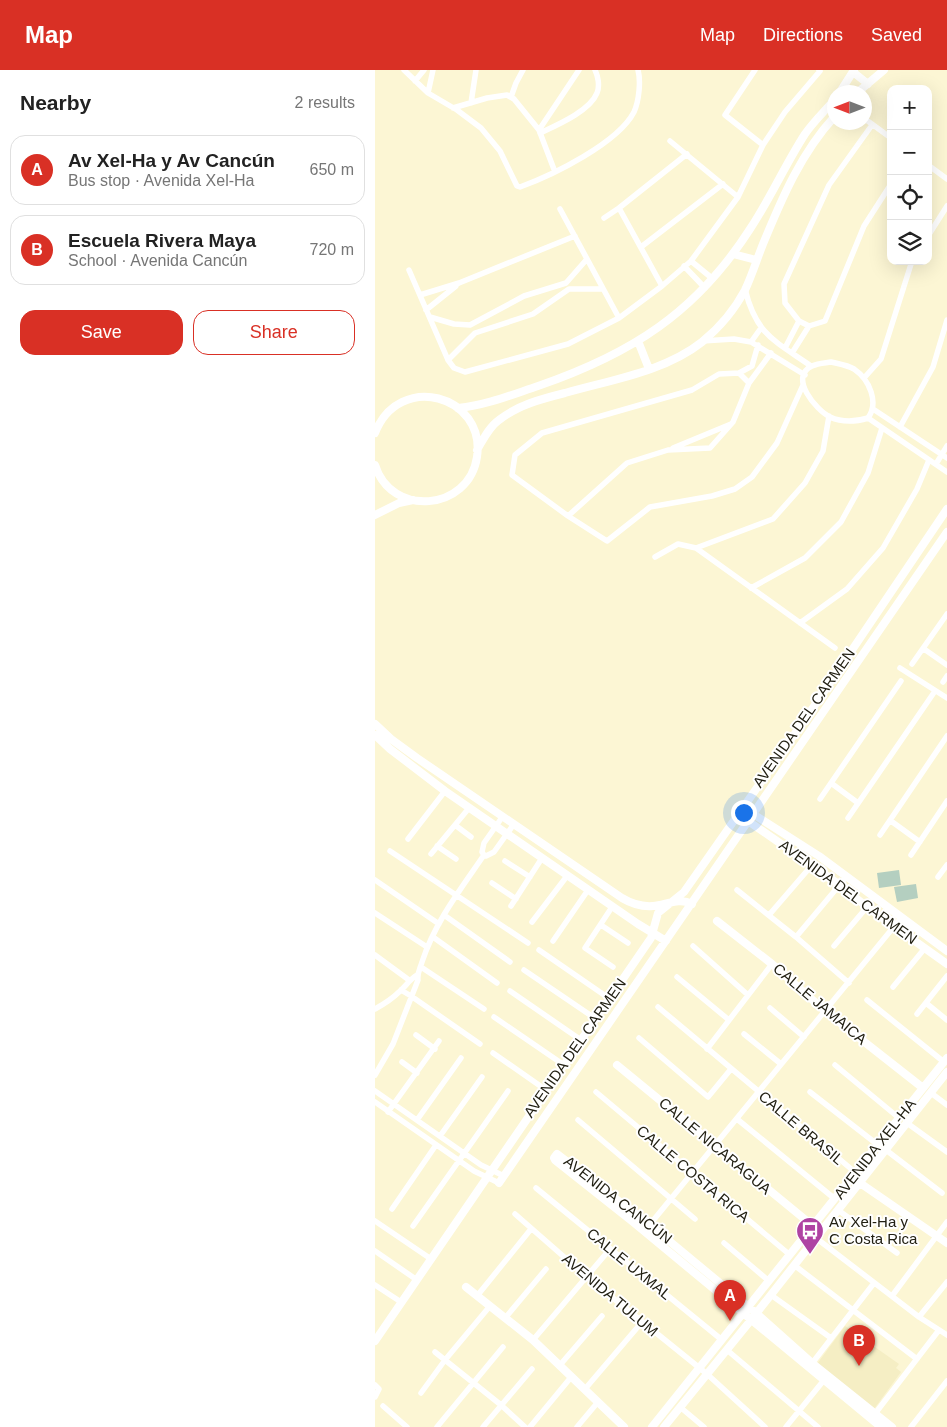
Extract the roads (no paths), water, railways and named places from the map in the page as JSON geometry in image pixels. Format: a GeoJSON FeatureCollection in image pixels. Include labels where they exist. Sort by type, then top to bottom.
{"type":"FeatureCollection","features":[{"type":"Feature","properties":{"kind":"street"},"geometry":{"type":"LineString","coordinates":[[404,70],[428,93],[481,128],[500,151],[517,186],[520,187],[579,160],[619,132],[634,111],[638,92],[638,70]]}},
{"type":"Feature","properties":{"kind":"street"},"geometry":{"type":"LineString","coordinates":[[415,81],[424,70]]}},
{"type":"Feature","properties":{"kind":"street"},"geometry":{"type":"LineString","coordinates":[[428,93],[433,70]]}},
{"type":"Feature","properties":{"kind":"street"},"geometry":{"type":"LineString","coordinates":[[471,103],[475,70]]}},
{"type":"Feature","properties":{"kind":"street"},"geometry":{"type":"LineString","coordinates":[[511,97],[523,70]]}},
{"type":"Feature","properties":{"kind":"street"},"geometry":{"type":"LineString","coordinates":[[540,132],[579,70]]}},
{"type":"Feature","properties":{"kind":"street"},"geometry":{"type":"LineString","coordinates":[[540,132],[565,122],[587,106],[597,93],[599,81],[595,70]]}},
{"type":"Feature","properties":{"kind":"street"},"geometry":{"type":"LineString","coordinates":[[755,70],[725,115],[763,145]]}},
{"type":"Feature","properties":{"kind":"street"},"geometry":{"type":"LineString","coordinates":[[409,270],[448,360],[454,368],[465,372],[568,344],[619,318],[662,286],[691,260],[738,197],[763,145],[785,112],[819,70]]}},
{"type":"Feature","properties":{"kind":"street"},"geometry":{"type":"LineString","coordinates":[[844,85],[853,71],[867,84],[884,70]]}},
{"type":"Feature","properties":{"kind":"street"},"geometry":{"type":"LineString","coordinates":[[453,108],[507,95],[511,97],[540,132],[555,172]]}},
{"type":"Feature","properties":{"kind":"street"},"geometry":{"type":"LineString","coordinates":[[458,408],[502,399],[598,364],[638,341],[685,308],[713,280],[733,254],[768,201],[806,132],[827,108]]}},
{"type":"Feature","properties":{"kind":"street"},"geometry":{"type":"LineString","coordinates":[[872,125],[887,135]]}},
{"type":"Feature","properties":{"kind":"street"},"geometry":{"type":"LineString","coordinates":[[477,450],[497,421],[516,408],[543,398],[649,369],[684,354],[702,341],[724,320],[745,289],[802,158],[827,126]]}},
{"type":"Feature","properties":{"kind":"street"},"geometry":{"type":"LineString","coordinates":[[809,326],[799,321],[785,303],[784,284],[829,185],[868,130]]}},
{"type":"Feature","properties":{"kind":"street"},"geometry":{"type":"LineString","coordinates":[[671,141],[738,197]]}},
{"type":"Feature","properties":{"kind":"street"},"geometry":{"type":"LineString","coordinates":[[604,218],[687,154]]}},
{"type":"Feature","properties":{"kind":"street"},"geometry":{"type":"LineString","coordinates":[[932,168],[947,179]]}},
{"type":"Feature","properties":{"kind":"street"},"geometry":{"type":"LineString","coordinates":[[641,247],[723,184]]}},
{"type":"Feature","properties":{"kind":"street"},"geometry":{"type":"LineString","coordinates":[[792,353],[809,326],[825,321],[864,226],[887,190]]}},
{"type":"Feature","properties":{"kind":"street"},"geometry":{"type":"LineString","coordinates":[[932,230],[947,206]]}},
{"type":"Feature","properties":{"kind":"street"},"geometry":{"type":"LineString","coordinates":[[619,208],[662,286]]}},
{"type":"Feature","properties":{"kind":"street"},"geometry":{"type":"LineString","coordinates":[[560,209],[619,318]]}},
{"type":"Feature","properties":{"kind":"street"},"geometry":{"type":"LineString","coordinates":[[420,295],[459,283],[575,236]]}},
{"type":"Feature","properties":{"kind":"street"},"geometry":{"type":"LineString","coordinates":[[733,254],[756,260]]}},
{"type":"Feature","properties":{"kind":"street"},"geometry":{"type":"LineString","coordinates":[[430,318],[454,324],[470,325],[524,296],[566,283],[587,259]]}},
{"type":"Feature","properties":{"kind":"street"},"geometry":{"type":"LineString","coordinates":[[691,260],[713,280]]}},
{"type":"Feature","properties":{"kind":"street"},"geometry":{"type":"LineString","coordinates":[[864,378],[881,359],[911,265]]}},
{"type":"Feature","properties":{"kind":"street"},"geometry":{"type":"LineString","coordinates":[[684,266],[705,288]]}},
{"type":"Feature","properties":{"kind":"street"},"geometry":{"type":"LineString","coordinates":[[427,310],[459,283]]}},
{"type":"Feature","properties":{"kind":"street"},"geometry":{"type":"LineString","coordinates":[[448,360],[475,333],[533,314],[569,289],[603,289]]}},
{"type":"Feature","properties":{"kind":"street"},"geometry":{"type":"LineString","coordinates":[[745,289],[752,311],[761,328],[768,336],[811,366]]}},
{"type":"Feature","properties":{"kind":"street"},"geometry":{"type":"LineString","coordinates":[[900,427],[933,367],[947,320]]}},
{"type":"Feature","properties":{"kind":"street"},"geometry":{"type":"LineString","coordinates":[[785,348],[799,321]]}},
{"type":"Feature","properties":{"kind":"street"},"geometry":{"type":"LineString","coordinates":[[470,325],[475,333]]}},
{"type":"Feature","properties":{"kind":"street"},"geometry":{"type":"LineString","coordinates":[[751,342],[761,328]]}},
{"type":"Feature","properties":{"kind":"street"},"geometry":{"type":"LineString","coordinates":[[702,341],[734,339],[751,342],[805,375]]}},
{"type":"Feature","properties":{"kind":"street"},"geometry":{"type":"LineString","coordinates":[[638,341],[649,369]]}},
{"type":"Feature","properties":{"kind":"street"},"geometry":{"type":"LineString","coordinates":[[758,345],[752,366],[739,373],[719,374],[692,390],[542,433],[515,455],[512,475],[568,516],[607,541],[650,507],[712,496],[735,489],[752,477],[777,444],[803,385],[806,370],[811,366],[831,362],[843,364],[854,369],[864,378],[874,402],[873,409],[868,418]]}},
{"type":"Feature","properties":{"kind":"street"},"geometry":{"type":"LineString","coordinates":[[669,450],[710,448],[733,422],[749,383],[771,353]]}},
{"type":"Feature","properties":{"kind":"street"},"geometry":{"type":"LineString","coordinates":[[796,369],[801,364],[801,359]]}},
{"type":"Feature","properties":{"kind":"street"},"geometry":{"type":"LineString","coordinates":[[752,366],[758,371]]}},
{"type":"Feature","properties":{"kind":"street"},"geometry":{"type":"LineString","coordinates":[[739,373],[749,383]]}},
{"type":"Feature","properties":{"kind":"street"},"geometry":{"type":"LineString","coordinates":[[803,385],[813,403],[829,416],[850,422],[868,418],[947,472]]}},
{"type":"Feature","properties":{"kind":"street"},"geometry":{"type":"LineString","coordinates":[[375,433],[379,422],[391,408],[407,399],[428,396],[442,399],[458,408],[470,421],[477,438],[477,456],[472,472],[462,486],[449,496],[433,502],[413,500],[400,496],[387,486],[377,472],[375,465]]}},
{"type":"Feature","properties":{"kind":"street"},"geometry":{"type":"LineString","coordinates":[[873,409],[945,456]]}},
{"type":"Feature","properties":{"kind":"street"},"geometry":{"type":"LineString","coordinates":[[696,548],[773,519],[805,483],[823,451],[829,416]]}},
{"type":"Feature","properties":{"kind":"street"},"geometry":{"type":"LineString","coordinates":[[568,516],[627,463],[669,450],[733,422]]}},
{"type":"Feature","properties":{"kind":"street"},"geometry":{"type":"LineString","coordinates":[[751,588],[805,558],[841,522],[868,473],[882,428]]}},
{"type":"Feature","properties":{"kind":"street"},"geometry":{"type":"LineString","coordinates":[[906,444],[912,435]]}},
{"type":"Feature","properties":{"kind":"street"},"geometry":{"type":"LineString","coordinates":[[935,464],[945,456],[947,446]]}},
{"type":"Feature","properties":{"kind":"street"},"geometry":{"type":"LineString","coordinates":[[800,623],[847,588],[883,548],[917,489],[929,460]]}},
{"type":"Feature","properties":{"kind":"street"},"geometry":{"type":"LineString","coordinates":[[375,515],[392,506],[413,500]]}},
{"type":"Feature","properties":{"kind":"street","name":"AVENIDA DEL CARMEN"},"geometry":{"type":"LineString","coordinates":[[375,1341],[651,938],[659,913],[684,892],[817,702],[947,509]]}},
{"type":"Feature","properties":{"kind":"street","name":"AVENIDA DEL CARMEN"},"geometry":{"type":"LineString","coordinates":[[375,1091],[464,1153],[489,1173],[501,1179],[947,532]]}},
{"type":"Feature","properties":{"kind":"street"},"geometry":{"type":"LineString","coordinates":[[655,557],[678,544],[696,548],[835,648]]}},
{"type":"Feature","properties":{"kind":"street"},"geometry":{"type":"LineString","coordinates":[[883,603],[893,610]]}},
{"type":"Feature","properties":{"kind":"street"},"geometry":{"type":"LineString","coordinates":[[912,664],[947,614]]}},
{"type":"Feature","properties":{"kind":"street"},"geometry":{"type":"LineString","coordinates":[[923,649],[947,665]]}},
{"type":"Feature","properties":{"kind":"street"},"geometry":{"type":"LineString","coordinates":[[899,668],[947,698]]}},
{"type":"Feature","properties":{"kind":"street"},"geometry":{"type":"LineString","coordinates":[[943,682],[947,676]]}},
{"type":"Feature","properties":{"kind":"street"},"geometry":{"type":"LineString","coordinates":[[820,799],[901,681]]}},
{"type":"Feature","properties":{"kind":"street"},"geometry":{"type":"LineString","coordinates":[[848,818],[935,691]]}},
{"type":"Feature","properties":{"kind":"street"},"geometry":{"type":"LineString","coordinates":[[817,702],[824,702],[829,705]]}},
{"type":"Feature","properties":{"kind":"street"},"geometry":{"type":"LineString","coordinates":[[375,724],[391,739],[628,901],[645,906],[681,900],[692,904]]}},
{"type":"Feature","properties":{"kind":"street"},"geometry":{"type":"LineString","coordinates":[[375,736],[442,789],[587,890],[666,941]]}},
{"type":"Feature","properties":{"kind":"street"},"geometry":{"type":"LineString","coordinates":[[880,835],[947,736]]}},
{"type":"Feature","properties":{"kind":"street"},"geometry":{"type":"LineString","coordinates":[[407,839],[442,789],[446,776]]}},
{"type":"Feature","properties":{"kind":"street"},"geometry":{"type":"LineString","coordinates":[[831,783],[858,803]]}},
{"type":"Feature","properties":{"kind":"street"},"geometry":{"type":"LineString","coordinates":[[911,855],[947,801]]}},
{"type":"Feature","properties":{"kind":"street"},"geometry":{"type":"LineString","coordinates":[[431,854],[469,808]]}},
{"type":"Feature","properties":{"kind":"street","name":"AVENIDA DEL CARMEN"},"geometry":{"type":"LineString","coordinates":[[753,814],[847,876],[947,951]]}},
{"type":"Feature","properties":{"kind":"street"},"geometry":{"type":"LineString","coordinates":[[375,1009],[386,1003],[409,980],[417,975],[427,947],[439,924],[456,894],[483,855],[484,843],[503,816]]}},
{"type":"Feature","properties":{"kind":"street","name":"AVENIDA DEL CARMEN"},"geometry":{"type":"LineString","coordinates":[[748,821],[840,885],[867,907],[947,964]]}},
{"type":"Feature","properties":{"kind":"street"},"geometry":{"type":"LineString","coordinates":[[891,821],[920,842]]}},
{"type":"Feature","properties":{"kind":"street"},"geometry":{"type":"LineString","coordinates":[[483,855],[486,856],[494,852],[514,824]]}},
{"type":"Feature","properties":{"kind":"street"},"geometry":{"type":"LineString","coordinates":[[455,825],[471,837]]}},
{"type":"Feature","properties":{"kind":"street"},"geometry":{"type":"LineString","coordinates":[[783,845],[789,836]]}},
{"type":"Feature","properties":{"kind":"street"},"geometry":{"type":"LineString","coordinates":[[532,851],[540,841]]}},
{"type":"Feature","properties":{"kind":"street"},"geometry":{"type":"LineString","coordinates":[[437,846],[456,859]]}},
{"type":"Feature","properties":{"kind":"street"},"geometry":{"type":"LineString","coordinates":[[390,851],[528,943]]}},
{"type":"Feature","properties":{"kind":"street"},"geometry":{"type":"LineString","coordinates":[[511,906],[542,858]]}},
{"type":"Feature","properties":{"kind":"street"},"geometry":{"type":"LineString","coordinates":[[505,861],[530,877]]}},
{"type":"Feature","properties":{"kind":"street"},"geometry":{"type":"LineString","coordinates":[[769,916],[812,865]]}},
{"type":"Feature","properties":{"kind":"street"},"geometry":{"type":"LineString","coordinates":[[938,877],[947,865]]}},
{"type":"Feature","properties":{"kind":"street"},"geometry":{"type":"LineString","coordinates":[[532,922],[567,876]]}},
{"type":"Feature","properties":{"kind":"street"},"geometry":{"type":"LineString","coordinates":[[796,937],[847,876]]}},
{"type":"Feature","properties":{"kind":"street"},"geometry":{"type":"LineString","coordinates":[[375,880],[439,924]]}},
{"type":"Feature","properties":{"kind":"street"},"geometry":{"type":"LineString","coordinates":[[492,883],[516,899]]}},
{"type":"Feature","properties":{"kind":"street"},"geometry":{"type":"LineString","coordinates":[[553,941],[587,890]]}},
{"type":"Feature","properties":{"kind":"street"},"geometry":{"type":"LineString","coordinates":[[737,890],[796,937],[849,983]]}},
{"type":"Feature","properties":{"kind":"street"},"geometry":{"type":"LineString","coordinates":[[621,913],[628,901]]}},
{"type":"Feature","properties":{"kind":"street"},"geometry":{"type":"LineString","coordinates":[[612,906],[585,948],[613,967]]}},
{"type":"Feature","properties":{"kind":"street"},"geometry":{"type":"LineString","coordinates":[[834,946],[867,907]]}},
{"type":"Feature","properties":{"kind":"street"},"geometry":{"type":"LineString","coordinates":[[375,913],[427,947]]}},
{"type":"Feature","properties":{"kind":"street"},"geometry":{"type":"LineString","coordinates":[[444,915],[510,962]]}},
{"type":"Feature","properties":{"kind":"street"},"geometry":{"type":"LineString","coordinates":[[647,1228],[901,918]]}},
{"type":"Feature","properties":{"kind":"street","name":"CALLE JAMAICA"},"geometry":{"type":"LineString","coordinates":[[717,921],[772,964],[825,1011],[923,1088]]}},
{"type":"Feature","properties":{"kind":"street"},"geometry":{"type":"LineString","coordinates":[[601,925],[628,943]]}},
{"type":"Feature","properties":{"kind":"street"},"geometry":{"type":"LineString","coordinates":[[433,937],[497,983]]}},
{"type":"Feature","properties":{"kind":"street"},"geometry":{"type":"LineString","coordinates":[[693,946],[748,995]]}},
{"type":"Feature","properties":{"kind":"street"},"geometry":{"type":"LineString","coordinates":[[893,986],[925,948]]}},
{"type":"Feature","properties":{"kind":"street"},"geometry":{"type":"LineString","coordinates":[[539,950],[610,999]]}},
{"type":"Feature","properties":{"kind":"street"},"geometry":{"type":"LineString","coordinates":[[375,955],[409,980]]}},
{"type":"Feature","properties":{"kind":"street"},"geometry":{"type":"LineString","coordinates":[[707,1048],[772,964]]}},
{"type":"Feature","properties":{"kind":"street"},"geometry":{"type":"LineString","coordinates":[[421,967],[484,1009]]}},
{"type":"Feature","properties":{"kind":"street"},"geometry":{"type":"LineString","coordinates":[[524,970],[596,1019]]}},
{"type":"Feature","properties":{"kind":"street"},"geometry":{"type":"LineString","coordinates":[[375,1075],[393,1044],[418,980],[417,975]]}},
{"type":"Feature","properties":{"kind":"street"},"geometry":{"type":"LineString","coordinates":[[917,1014],[947,976]]}},
{"type":"Feature","properties":{"kind":"street"},"geometry":{"type":"LineString","coordinates":[[677,977],[729,1020]]}},
{"type":"Feature","properties":{"kind":"street"},"geometry":{"type":"LineString","coordinates":[[401,990],[480,1044]]}},
{"type":"Feature","properties":{"kind":"street"},"geometry":{"type":"LineString","coordinates":[[510,990],[581,1040]]}},
{"type":"Feature","properties":{"kind":"street"},"geometry":{"type":"LineString","coordinates":[[867,1000],[945,1060]]}},
{"type":"Feature","properties":{"kind":"street"},"geometry":{"type":"LineString","coordinates":[[927,1003],[947,1020]]}},
{"type":"Feature","properties":{"kind":"street","name":"CALLE BRASIL"},"geometry":{"type":"LineString","coordinates":[[658,1007],[855,1173],[860,1183],[947,1243]]}},
{"type":"Feature","properties":{"kind":"street"},"geometry":{"type":"LineString","coordinates":[[770,1008],[804,1038]]}},
{"type":"Feature","properties":{"kind":"street"},"geometry":{"type":"LineString","coordinates":[[495,1017],[564,1065]]}},
{"type":"Feature","properties":{"kind":"street"},"geometry":{"type":"LineString","coordinates":[[744,1034],[781,1064]]}},
{"type":"Feature","properties":{"kind":"street"},"geometry":{"type":"LineString","coordinates":[[416,1036],[435,1049]]}},
{"type":"Feature","properties":{"kind":"street"},"geometry":{"type":"LineString","coordinates":[[639,1038],[708,1097],[731,1069]]}},
{"type":"Feature","properties":{"kind":"street"},"geometry":{"type":"LineString","coordinates":[[388,1112],[439,1041]]}},
{"type":"Feature","properties":{"kind":"street"},"geometry":{"type":"LineString","coordinates":[[493,1053],[546,1090]]}},
{"type":"Feature","properties":{"kind":"street"},"geometry":{"type":"LineString","coordinates":[[417,1120],[461,1058]]}},
{"type":"Feature","properties":{"kind":"street","name":"AVENIDA XEL-HA"},"geometry":{"type":"LineString","coordinates":[[652,1427],[945,1060]]}},
{"type":"Feature","properties":{"kind":"street"},"geometry":{"type":"LineString","coordinates":[[402,1062],[417,1073]]}},
{"type":"Feature","properties":{"kind":"street","name":"CALLE NICARAGUA"},"geometry":{"type":"LineString","coordinates":[[617,1065],[813,1226]]}},
{"type":"Feature","properties":{"kind":"street"},"geometry":{"type":"LineString","coordinates":[[835,1065],[899,1118]]}},
{"type":"Feature","properties":{"kind":"street","name":"AVENIDA XEL-HA"},"geometry":{"type":"LineString","coordinates":[[664,1427],[754,1317],[947,1072]]}},
{"type":"Feature","properties":{"kind":"street"},"geometry":{"type":"LineString","coordinates":[[440,1136],[482,1076]]}},
{"type":"Feature","properties":{"kind":"street"},"geometry":{"type":"LineString","coordinates":[[413,1226],[508,1091]]}},
{"type":"Feature","properties":{"kind":"street","name":"CALLE COSTA RICA"},"geometry":{"type":"LineString","coordinates":[[596,1092],[790,1255]]}},
{"type":"Feature","properties":{"kind":"street"},"geometry":{"type":"LineString","coordinates":[[810,1092],[878,1144]]}},
{"type":"Feature","properties":{"kind":"street"},"geometry":{"type":"LineString","coordinates":[[931,1093],[947,1105]]}},
{"type":"Feature","properties":{"kind":"street","name":"AVENIDA DEL CARMEN"},"geometry":{"type":"LineString","coordinates":[[375,1102],[474,1171],[489,1173]]}},
{"type":"Feature","properties":{"kind":"street"},"geometry":{"type":"LineString","coordinates":[[737,1119],[835,1199]]}},
{"type":"Feature","properties":{"kind":"street"},"geometry":{"type":"LineString","coordinates":[[578,1120],[695,1219]]}},
{"type":"Feature","properties":{"kind":"street"},"geometry":{"type":"LineString","coordinates":[[907,1123],[947,1152]]}},
{"type":"Feature","properties":{"kind":"street"},"geometry":{"type":"LineString","coordinates":[[520,1129],[531,1137]]}},
{"type":"Feature","properties":{"kind":"street"},"geometry":{"type":"LineString","coordinates":[[392,1208],[436,1145]]}},
{"type":"Feature","properties":{"kind":"street"},"geometry":{"type":"LineString","coordinates":[[886,1150],[943,1193]]}},
{"type":"Feature","properties":{"kind":"street","name":"AVENIDA CANCÚN"},"geometry":{"type":"LineString","coordinates":[[647,1228],[555,1160],[557,1154],[559,1154],[873,1416],[881,1427]]}},
{"type":"Feature","properties":{"kind":"street","name":"CALLE UXMAL"},"geometry":{"type":"LineString","coordinates":[[536,1188],[723,1340]]}},
{"type":"Feature","properties":{"kind":"street"},"geometry":{"type":"LineString","coordinates":[[838,1210],[897,1253]]}},
{"type":"Feature","properties":{"kind":"street","name":"AVENIDA TULUM"},"geometry":{"type":"LineString","coordinates":[[515,1214],[587,1277],[707,1374],[765,1427]]}},
{"type":"Feature","properties":{"kind":"street"},"geometry":{"type":"LineString","coordinates":[[375,1221],[431,1259]]}},
{"type":"Feature","properties":{"kind":"street"},"geometry":{"type":"LineString","coordinates":[[892,1296],[947,1222]]}},
{"type":"Feature","properties":{"kind":"street"},"geometry":{"type":"LineString","coordinates":[[477,1296],[531,1229]]}},
{"type":"Feature","properties":{"kind":"street"},"geometry":{"type":"LineString","coordinates":[[816,1238],[919,1317],[947,1335]]}},
{"type":"Feature","properties":{"kind":"street"},"geometry":{"type":"LineString","coordinates":[[723,1243],[769,1282]]}},
{"type":"Feature","properties":{"kind":"street"},"geometry":{"type":"LineString","coordinates":[[533,1340],[610,1249]]}},
{"type":"Feature","properties":{"kind":"street"},"geometry":{"type":"LineString","coordinates":[[375,1251],[417,1280]]}},
{"type":"Feature","properties":{"kind":"street"},"geometry":{"type":"LineString","coordinates":[[794,1265],[917,1359]]}},
{"type":"Feature","properties":{"kind":"street"},"geometry":{"type":"LineString","coordinates":[[506,1317],[546,1269]]}},
{"type":"Feature","properties":{"kind":"street"},"geometry":{"type":"LineString","coordinates":[[919,1317],[947,1282]]}},
{"type":"Feature","properties":{"kind":"street"},"geometry":{"type":"LineString","coordinates":[[810,1365],[874,1283]]}},
{"type":"Feature","properties":{"kind":"street"},"geometry":{"type":"LineString","coordinates":[[375,1285],[401,1302]]}},
{"type":"Feature","properties":{"kind":"street"},"geometry":{"type":"LineString","coordinates":[[466,1287],[533,1340],[624,1427]]}},
{"type":"Feature","properties":{"kind":"street"},"geometry":{"type":"LineString","coordinates":[[771,1295],[831,1338]]}},
{"type":"Feature","properties":{"kind":"street"},"geometry":{"type":"LineString","coordinates":[[421,1393],[445,1360],[491,1306]]}},
{"type":"Feature","properties":{"kind":"street"},"geometry":{"type":"LineString","coordinates":[[560,1365],[602,1316]]}},
{"type":"Feature","properties":{"kind":"street"},"geometry":{"type":"LineString","coordinates":[[585,1389],[642,1322]]}},
{"type":"Feature","properties":{"kind":"street"},"geometry":{"type":"LineString","coordinates":[[873,1416],[939,1330]]}},
{"type":"Feature","properties":{"kind":"street"},"geometry":{"type":"LineString","coordinates":[[437,1427],[503,1347]]}},
{"type":"Feature","properties":{"kind":"street"},"geometry":{"type":"LineString","coordinates":[[727,1350],[818,1427]]}},
{"type":"Feature","properties":{"kind":"street"},"geometry":{"type":"LineString","coordinates":[[435,1352],[501,1405],[525,1427]]}},
{"type":"Feature","properties":{"kind":"street","name":"AVENIDA CANCÚN"},"geometry":{"type":"LineString","coordinates":[[810,1365],[824,1380],[873,1416],[892,1427]]}},
{"type":"Feature","properties":{"kind":"street"},"geometry":{"type":"LineString","coordinates":[[483,1427],[532,1369]]}},
{"type":"Feature","properties":{"kind":"street"},"geometry":{"type":"LineString","coordinates":[[530,1427],[572,1376]]}},
{"type":"Feature","properties":{"kind":"street"},"geometry":{"type":"LineString","coordinates":[[787,1427],[824,1380]]}},
{"type":"Feature","properties":{"kind":"street"},"geometry":{"type":"LineString","coordinates":[[911,1427],[947,1380]]}},
{"type":"Feature","properties":{"kind":"street"},"geometry":{"type":"LineString","coordinates":[[375,1385],[379,1389],[375,1397]]}},
{"type":"Feature","properties":{"kind":"street"},"geometry":{"type":"LineString","coordinates":[[577,1427],[599,1402]]}},
{"type":"Feature","properties":{"kind":"street"},"geometry":{"type":"LineString","coordinates":[[383,1406],[407,1427]]}},
{"type":"Feature","properties":{"kind":"street"},"geometry":{"type":"LineString","coordinates":[[680,1408],[704,1427]]}},
{"type":"Feature","properties":{"kind":"place","name":"Av Xel-Ha y C Costa Rica"},"geometry":{"type":"Point","coordinates":[810,1255]}},
{"type":"Feature","properties":{"kind":"place","name":"Av Xel-Ha y Av Cancún"},"geometry":{"type":"Point","coordinates":[730,1321]}},
{"type":"Feature","properties":{"kind":"place","name":"Escuela Rivera Maya"},"geometry":{"type":"Point","coordinates":[859,1366]}}]}
